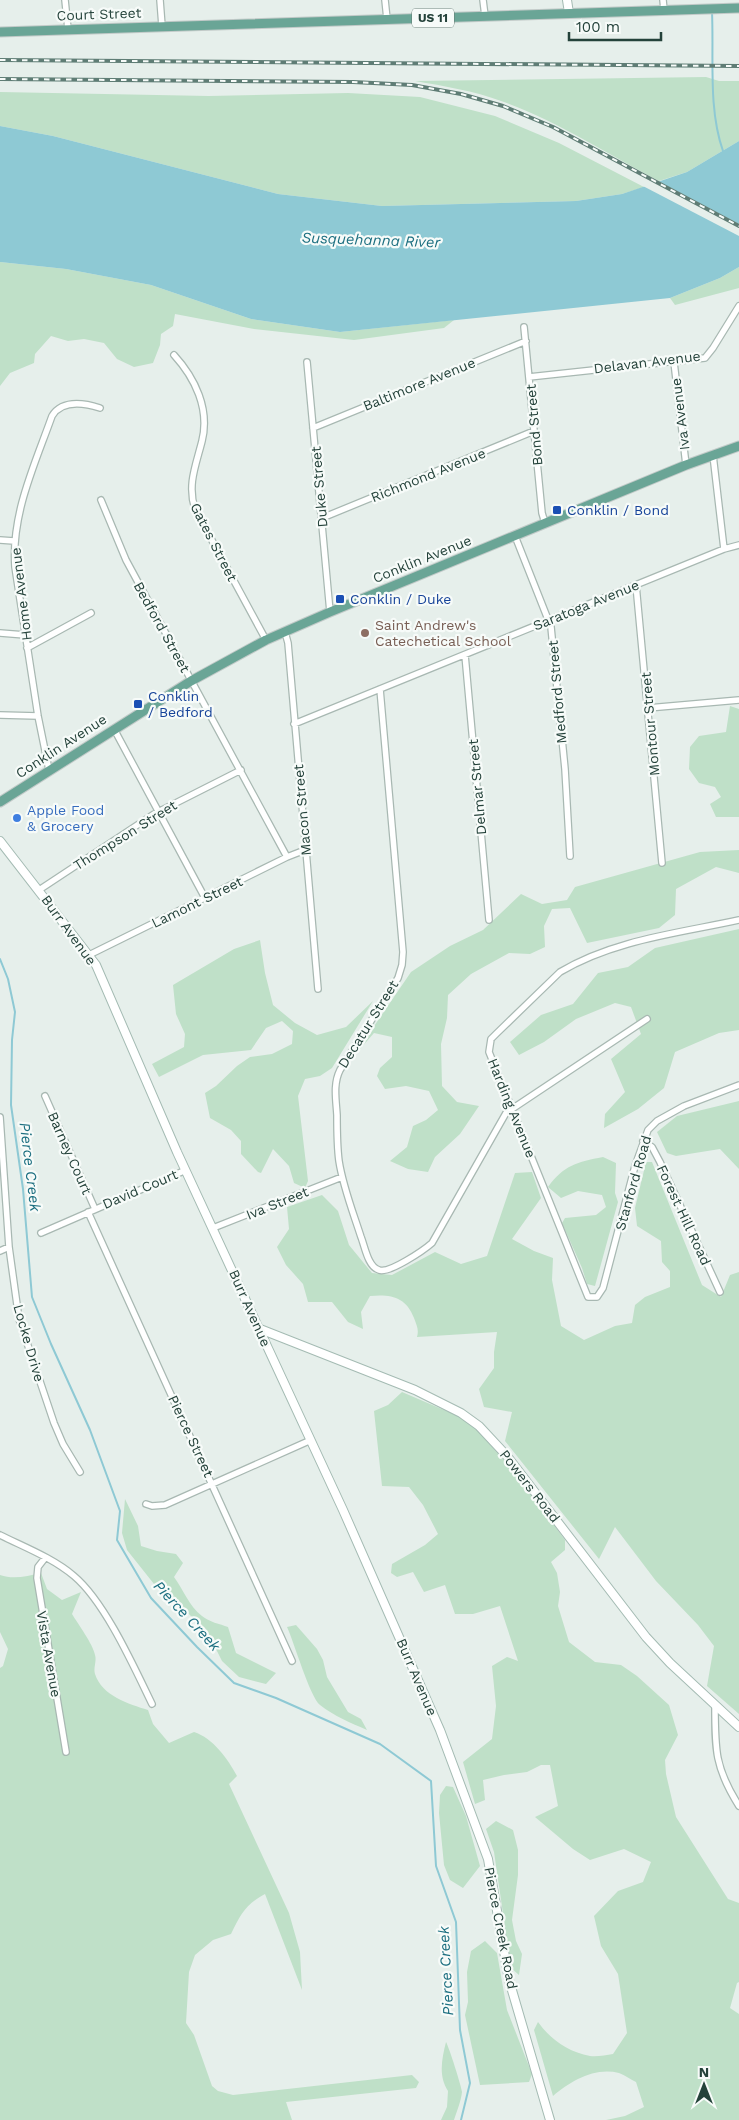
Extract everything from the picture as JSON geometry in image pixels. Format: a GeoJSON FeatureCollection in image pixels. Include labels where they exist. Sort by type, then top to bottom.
{"type":"FeatureCollection","features":[{"type":"Feature","properties":{"kind":"main road","name":"Court Street"},"geometry":{"type":"LineString","coordinates":[[0,32],[739,8]]}},
{"type":"Feature","properties":{"kind":"main road","name":"Conklin Avenue"},"geometry":{"type":"LineString","coordinates":[[0,802],[114,728],[192,681],[266,640],[686,465],[739,446]]}},
{"type":"Feature","properties":{"kind":"street"},"geometry":{"type":"LineString","coordinates":[[65,0],[68,29]]}},
{"type":"Feature","properties":{"kind":"street"},"geometry":{"type":"LineString","coordinates":[[160,0],[162,26]]}},
{"type":"Feature","properties":{"kind":"street"},"geometry":{"type":"LineString","coordinates":[[385,0],[387,19]]}},
{"type":"Feature","properties":{"kind":"street"},"geometry":{"type":"LineString","coordinates":[[484,0],[485,16]]}},
{"type":"Feature","properties":{"kind":"street"},"geometry":{"type":"LineString","coordinates":[[568,0],[569,13]]}},
{"type":"Feature","properties":{"kind":"street"},"geometry":{"type":"LineString","coordinates":[[663,0],[664,10]]}},
{"type":"Feature","properties":{"kind":"street","name":"Delavan Avenue"},"geometry":{"type":"LineString","coordinates":[[529,377],[705,358],[739,306]]}},
{"type":"Feature","properties":{"kind":"street","name":"Bond Street"},"geometry":{"type":"LineString","coordinates":[[524,327],[542,513],[545,523]]}},
{"type":"Feature","properties":{"kind":"street","name":"Baltimore Avenue"},"geometry":{"type":"LineString","coordinates":[[313,428],[526,341]]}},
{"type":"Feature","properties":{"kind":"street","name":"Gates Street"},"geometry":{"type":"LineString","coordinates":[[174,355],[190,375],[196,386],[202,406],[203,438],[192,478],[192,500],[195,509],[266,640]]}},
{"type":"Feature","properties":{"kind":"street","name":"Duke Street"},"geometry":{"type":"LineString","coordinates":[[307,362],[330,612]]}},
{"type":"Feature","properties":{"kind":"street","name":"Iva Avenue"},"geometry":{"type":"LineString","coordinates":[[674,362],[686,465]]}},
{"type":"Feature","properties":{"kind":"street","name":"Home Avenue"},"geometry":{"type":"LineString","coordinates":[[49,770],[25,635],[15,567],[14,541],[25,492],[52,416],[57,408],[68,404],[84,404],[100,408]]}},
{"type":"Feature","properties":{"kind":"street","name":"Richmond Avenue"},"geometry":{"type":"LineString","coordinates":[[322,518],[534,431]]}},
{"type":"Feature","properties":{"kind":"street"},"geometry":{"type":"LineString","coordinates":[[713,455],[724,549]]}},
{"type":"Feature","properties":{"kind":"street","name":"Bedford Street"},"geometry":{"type":"LineString","coordinates":[[101,500],[122,552],[287,857]]}},
{"type":"Feature","properties":{"kind":"street","name":"Medford Street"},"geometry":{"type":"LineString","coordinates":[[515,536],[549,620],[564,769],[570,856]]}},
{"type":"Feature","properties":{"kind":"street"},"geometry":{"type":"LineString","coordinates":[[0,540],[14,541]]}},
{"type":"Feature","properties":{"kind":"street","name":"Saratoga Avenue"},"geometry":{"type":"LineString","coordinates":[[294,724],[739,544]]}},
{"type":"Feature","properties":{"kind":"street","name":"Montour Street"},"geometry":{"type":"LineString","coordinates":[[636,585],[662,863]]}},
{"type":"Feature","properties":{"kind":"street"},"geometry":{"type":"LineString","coordinates":[[27,648],[91,613]]}},
{"type":"Feature","properties":{"kind":"street","name":"Macon Street"},"geometry":{"type":"LineString","coordinates":[[285,632],[288,643],[318,989]]}},
{"type":"Feature","properties":{"kind":"street"},"geometry":{"type":"LineString","coordinates":[[0,633],[25,635]]}},
{"type":"Feature","properties":{"kind":"street","name":"Delmar Street"},"geometry":{"type":"LineString","coordinates":[[465,655],[489,920]]}},
{"type":"Feature","properties":{"kind":"street","name":"Decatur Street"},"geometry":{"type":"LineString","coordinates":[[380,689],[403,952],[402,965],[398,978],[336,1079],[339,1158],[342,1177],[371,1264],[379,1270],[388,1270],[424,1250],[432,1243],[506,1113],[647,1019]]}},
{"type":"Feature","properties":{"kind":"street"},"geometry":{"type":"LineString","coordinates":[[648,708],[739,700]]}},
{"type":"Feature","properties":{"kind":"street"},"geometry":{"type":"LineString","coordinates":[[0,716],[38,716]]}},
{"type":"Feature","properties":{"kind":"street"},"geometry":{"type":"LineString","coordinates":[[114,728],[205,898]]}},
{"type":"Feature","properties":{"kind":"street","name":"Thompson Street"},"geometry":{"type":"LineString","coordinates":[[39,890],[158,812],[241,770]]}},
{"type":"Feature","properties":{"kind":"street","name":"Burr Avenue"},"geometry":{"type":"LineString","coordinates":[[0,842],[89,955],[110,996],[186,1170],[386,1605],[465,1794]]}},
{"type":"Feature","properties":{"kind":"street","name":"Lamont Street"},"geometry":{"type":"LineString","coordinates":[[89,955],[287,857],[305,850]]}},
{"type":"Feature","properties":{"kind":"street","name":"Harding Avenue"},"geometry":{"type":"LineString","coordinates":[[590,1299],[586,1294],[488,1046],[496,1034],[560,972],[606,951],[739,920]]}},
{"type":"Feature","properties":{"kind":"street","name":"Stanford Road"},"geometry":{"type":"LineString","coordinates":[[590,1299],[597,1297],[603,1288],[643,1141],[648,1130],[657,1121],[684,1106],[739,1086]]}},
{"type":"Feature","properties":{"kind":"street","name":"Barney Court"},"geometry":{"type":"LineString","coordinates":[[45,1096],[95,1209]]}},
{"type":"Feature","properties":{"kind":"street","name":"Locke Drive"},"geometry":{"type":"LineString","coordinates":[[0,1117],[9,1247],[16,1304],[23,1334],[54,1423],[63,1444],[80,1472]]}},
{"type":"Feature","properties":{"kind":"street","name":"Forest Hill Road"},"geometry":{"type":"LineString","coordinates":[[643,1141],[652,1147],[660,1162],[720,1292]]}},
{"type":"Feature","properties":{"kind":"street","name":"David Court"},"geometry":{"type":"LineString","coordinates":[[41,1232],[186,1170]]}},
{"type":"Feature","properties":{"kind":"street","name":"Iva Street"},"geometry":{"type":"LineString","coordinates":[[213,1228],[342,1177]]}},
{"type":"Feature","properties":{"kind":"street","name":"Pierce Street"},"geometry":{"type":"LineString","coordinates":[[88,1212],[292,1661]]}},
{"type":"Feature","properties":{"kind":"street"},"geometry":{"type":"LineString","coordinates":[[0,1251],[9,1247]]}},
{"type":"Feature","properties":{"kind":"street","name":"Powers Road"},"geometry":{"type":"LineString","coordinates":[[260,1329],[415,1390],[461,1413],[489,1434],[646,1637],[670,1663],[739,1727]]}},
{"type":"Feature","properties":{"kind":"street"},"geometry":{"type":"LineString","coordinates":[[146,1504],[152,1506],[166,1505],[311,1440]]}},
{"type":"Feature","properties":{"kind":"street"},"geometry":{"type":"LineString","coordinates":[[0,1535],[73,1575],[91,1594],[130,1660],[152,1704]]}},
{"type":"Feature","properties":{"kind":"street","name":"Vista Avenue"},"geometry":{"type":"LineString","coordinates":[[45,1558],[38,1567],[37,1578],[66,1752]]}},
{"type":"Feature","properties":{"kind":"street"},"geometry":{"type":"LineString","coordinates":[[716,1706],[715,1743],[718,1764],[728,1789],[739,1806]]}},
{"type":"Feature","properties":{"kind":"street","name":"Pierce Creek Road"},"geometry":{"type":"LineString","coordinates":[[465,1794],[488,1859],[510,1980],[550,2120]]}},
{"type":"Feature","properties":{"kind":"green space"},"geometry":{"type":"Polygon","coordinates":[[[706,77],[719,81],[739,81],[739,141],[687,172],[659,181],[541,117],[480,94],[415,81],[706,77]]]}},
{"type":"Feature","properties":{"kind":"green space"},"geometry":{"type":"Polygon","coordinates":[[[0,92],[209,96],[348,93],[420,97],[495,116],[559,143],[644,187],[622,194],[576,201],[382,206],[278,194],[53,136],[0,126],[0,92]]]}},
{"type":"Feature","properties":{"kind":"green space"},"geometry":{"type":"Polygon","coordinates":[[[0,262],[66,269],[151,285],[251,319],[340,332],[454,320],[444,328],[354,340],[254,329],[175,314],[173,326],[161,334],[160,345],[153,363],[134,367],[117,359],[104,343],[84,339],[68,341],[51,336],[35,354],[34,363],[10,373],[0,386],[0,262]]]}},
{"type":"Feature","properties":{"kind":"green space"},"geometry":{"type":"Polygon","coordinates":[[[739,267],[739,288],[675,305],[670,298],[720,278],[739,267]]]}},
{"type":"Feature","properties":{"kind":"green space"},"geometry":{"type":"Polygon","coordinates":[[[730,706],[739,709],[739,817],[716,817],[710,804],[721,797],[715,787],[699,783],[689,769],[690,747],[699,736],[726,732],[730,706]]]}},
{"type":"Feature","properties":{"kind":"green space"},"geometry":{"type":"Polygon","coordinates":[[[739,850],[739,873],[716,867],[676,889],[675,915],[659,928],[587,943],[570,908],[552,909],[544,926],[545,947],[530,954],[509,953],[471,974],[448,995],[447,1018],[441,1044],[442,1086],[457,1102],[479,1106],[460,1134],[435,1157],[428,1172],[408,1169],[390,1161],[407,1147],[413,1126],[426,1120],[438,1110],[429,1091],[406,1086],[385,1089],[377,1076],[380,1068],[392,1057],[392,1037],[374,1033],[353,1057],[411,972],[450,946],[483,930],[521,894],[542,904],[567,900],[575,887],[700,852],[739,850]]]}},
{"type":"Feature","properties":{"kind":"green space"},"geometry":{"type":"Polygon","coordinates":[[[739,929],[739,1030],[719,1033],[675,1052],[664,1088],[638,1109],[604,1128],[605,1114],[625,1092],[611,1059],[641,1034],[631,1007],[615,1003],[576,1019],[544,1042],[519,1055],[510,1042],[541,1015],[573,1004],[598,973],[628,967],[655,948],[739,929]]]}},
{"type":"Feature","properties":{"kind":"green space"},"geometry":{"type":"Polygon","coordinates":[[[260,940],[265,973],[273,1005],[295,1023],[317,1035],[346,1027],[373,1001],[332,1068],[320,1076],[305,1079],[298,1096],[308,1181],[305,1188],[294,1183],[289,1166],[273,1149],[261,1173],[258,1172],[241,1154],[241,1141],[231,1130],[210,1118],[205,1093],[250,1057],[272,1054],[292,1044],[293,1031],[282,1021],[266,1028],[251,1050],[203,1055],[159,1077],[152,1064],[184,1047],[185,1034],[176,1014],[173,985],[234,949],[260,940]]]}},
{"type":"Feature","properties":{"kind":"green space"},"geometry":{"type":"Polygon","coordinates":[[[739,1101],[739,1169],[720,1149],[676,1156],[667,1153],[657,1132],[677,1116],[739,1101]]]}},
{"type":"Feature","properties":{"kind":"green space"},"geometry":{"type":"Polygon","coordinates":[[[603,1157],[616,1163],[615,1193],[618,1202],[595,1286],[587,1284],[562,1223],[565,1218],[596,1215],[606,1207],[602,1195],[578,1191],[561,1198],[548,1187],[566,1169],[603,1157]]]}},
{"type":"Feature","properties":{"kind":"green space"},"geometry":{"type":"Polygon","coordinates":[[[646,1162],[652,1162],[702,1285],[721,1297],[730,1275],[739,1272],[739,1714],[707,1686],[714,1646],[698,1625],[656,1581],[615,1527],[599,1559],[505,1441],[512,1412],[484,1407],[479,1389],[494,1368],[497,1332],[417,1337],[417,1326],[407,1305],[397,1298],[385,1296],[370,1296],[361,1312],[363,1329],[348,1322],[332,1302],[308,1302],[303,1284],[286,1265],[277,1247],[289,1229],[287,1207],[322,1195],[338,1211],[349,1245],[372,1273],[392,1275],[435,1252],[461,1264],[487,1256],[515,1173],[532,1172],[541,1198],[512,1239],[534,1251],[553,1258],[552,1280],[561,1326],[584,1340],[615,1326],[632,1323],[635,1305],[645,1297],[670,1287],[670,1271],[662,1262],[661,1241],[637,1226],[635,1208],[646,1162]]]}},
{"type":"Feature","properties":{"kind":"green space"},"geometry":{"type":"Polygon","coordinates":[[[402,1392],[465,1419],[517,1475],[565,1540],[565,1550],[551,1562],[557,1573],[560,1592],[558,1606],[569,1642],[595,1662],[621,1665],[637,1676],[669,1705],[678,1735],[665,1760],[666,1774],[676,1817],[728,1899],[739,1903],[739,1982],[737,1983],[730,2008],[739,2014],[739,2120],[606,2120],[625,2116],[644,2107],[636,2082],[619,2073],[601,2072],[583,2077],[567,2085],[553,2096],[534,2030],[538,2022],[560,2044],[590,2056],[613,2054],[627,2033],[618,1974],[601,1946],[594,1916],[618,1891],[643,1882],[651,1862],[624,1849],[590,1860],[573,1849],[535,1817],[558,1806],[550,1765],[541,1765],[527,1772],[483,1780],[485,1800],[475,1804],[463,1762],[492,1739],[496,1706],[492,1666],[507,1657],[518,1661],[500,1606],[473,1614],[455,1614],[445,1585],[424,1592],[413,1572],[397,1577],[391,1573],[392,1564],[425,1545],[438,1534],[423,1505],[409,1487],[382,1486],[374,1411],[388,1405],[402,1392]]]}},
{"type":"Feature","properties":{"kind":"green space"},"geometry":{"type":"Polygon","coordinates":[[[125,1499],[138,1526],[141,1546],[176,1554],[183,1563],[174,1577],[190,1602],[197,1612],[205,1618],[228,1627],[236,1653],[276,1673],[266,1684],[239,1677],[222,1661],[206,1629],[154,1584],[127,1550],[122,1533],[125,1499]]]}},
{"type":"Feature","properties":{"kind":"green space"},"geometry":{"type":"Polygon","coordinates":[[[41,1573],[47,1589],[62,1600],[81,1592],[72,1614],[94,1650],[95,1674],[104,1688],[117,1698],[148,1710],[153,1724],[169,1743],[194,1732],[214,1744],[224,1756],[237,1776],[229,1784],[289,1913],[300,1952],[302,1990],[265,1894],[244,1911],[231,1934],[213,1940],[195,1955],[189,1972],[186,2023],[194,2035],[212,2086],[218,2091],[233,2095],[412,2075],[419,2082],[416,2088],[286,2102],[292,2120],[0,2120],[0,1668],[3,1666],[8,1649],[0,1632],[0,1575],[15,1577],[41,1573]]]}},
{"type":"Feature","properties":{"kind":"green space"},"geometry":{"type":"Polygon","coordinates":[[[296,1625],[317,1649],[323,1660],[327,1677],[348,1712],[361,1719],[367,1730],[331,1713],[316,1700],[287,1627],[296,1625]]]}},
{"type":"Feature","properties":{"kind":"green space"},"geometry":{"type":"Polygon","coordinates":[[[446,1786],[453,1787],[466,1816],[480,1866],[463,1888],[450,1880],[444,1865],[439,1813],[440,1795],[446,1786]]]}},
{"type":"Feature","properties":{"kind":"green space"},"geometry":{"type":"Polygon","coordinates":[[[496,1821],[513,1830],[518,1850],[518,1875],[512,1920],[516,1941],[522,1954],[519,1975],[511,1968],[494,1852],[486,1829],[496,1821]]]}},
{"type":"Feature","properties":{"kind":"green space"},"geometry":{"type":"Polygon","coordinates":[[[485,1941],[497,1953],[507,2010],[532,2074],[529,2082],[480,2085],[465,2015],[468,2002],[467,1972],[471,1951],[485,1941]]]}},
{"type":"Feature","properties":{"kind":"green space"},"geometry":{"type":"Polygon","coordinates":[[[446,2042],[462,2092],[454,2120],[441,2120],[447,2107],[448,2091],[442,2073],[446,2042]]]}},
{"type":"Feature","properties":{"kind":"water","name":"Susquehanna River"},"geometry":{"type":"Polygon","coordinates":[[[0,126],[53,136],[278,194],[382,206],[576,201],[622,194],[687,172],[739,141],[739,267],[720,278],[670,298],[340,332],[251,319],[151,285],[66,269],[0,262],[0,126]]]}},
{"type":"Feature","properties":{"kind":"pier"},"geometry":{"type":"Polygon","coordinates":[[[656,180],[739,224],[739,236],[641,185],[656,180]]]}},
{"type":"Feature","properties":{"kind":"waterway"},"geometry":{"type":"LineString","coordinates":[[712,12],[713,100],[718,135],[723,151]]}},
{"type":"Feature","properties":{"kind":"waterway","name":"Pierce Creek"},"geometry":{"type":"LineString","coordinates":[[0,959],[8,979],[15,1012],[12,1040],[11,1105],[23,1189],[32,1297],[90,1430],[120,1511],[117,1540],[151,1598],[234,1683],[276,1698],[380,1744],[431,1781],[436,1866],[456,1922],[460,2030],[470,2083],[461,2120]]}},
{"type":"Feature","properties":{"kind":"railway"},"geometry":{"type":"LineString","coordinates":[[0,60],[739,66]]}},
{"type":"Feature","properties":{"kind":"railway"},"geometry":{"type":"LineString","coordinates":[[0,79],[353,82],[412,85],[461,94],[503,106],[553,127],[739,226]]}},
{"type":"Feature","properties":{"kind":"place","name":"Conklin / Bond"},"geometry":{"type":"Point","coordinates":[557,510]}},
{"type":"Feature","properties":{"kind":"place","name":"Conklin / Duke"},"geometry":{"type":"Point","coordinates":[340,599]}},
{"type":"Feature","properties":{"kind":"place","name":"Saint Andrew's Catechetical School"},"geometry":{"type":"Point","coordinates":[365,633]}},
{"type":"Feature","properties":{"kind":"place","name":"Conklin / Bedford"},"geometry":{"type":"Point","coordinates":[138,704]}},
{"type":"Feature","properties":{"kind":"place","name":"Apple Food & Grocery"},"geometry":{"type":"Point","coordinates":[17,818]}}]}
